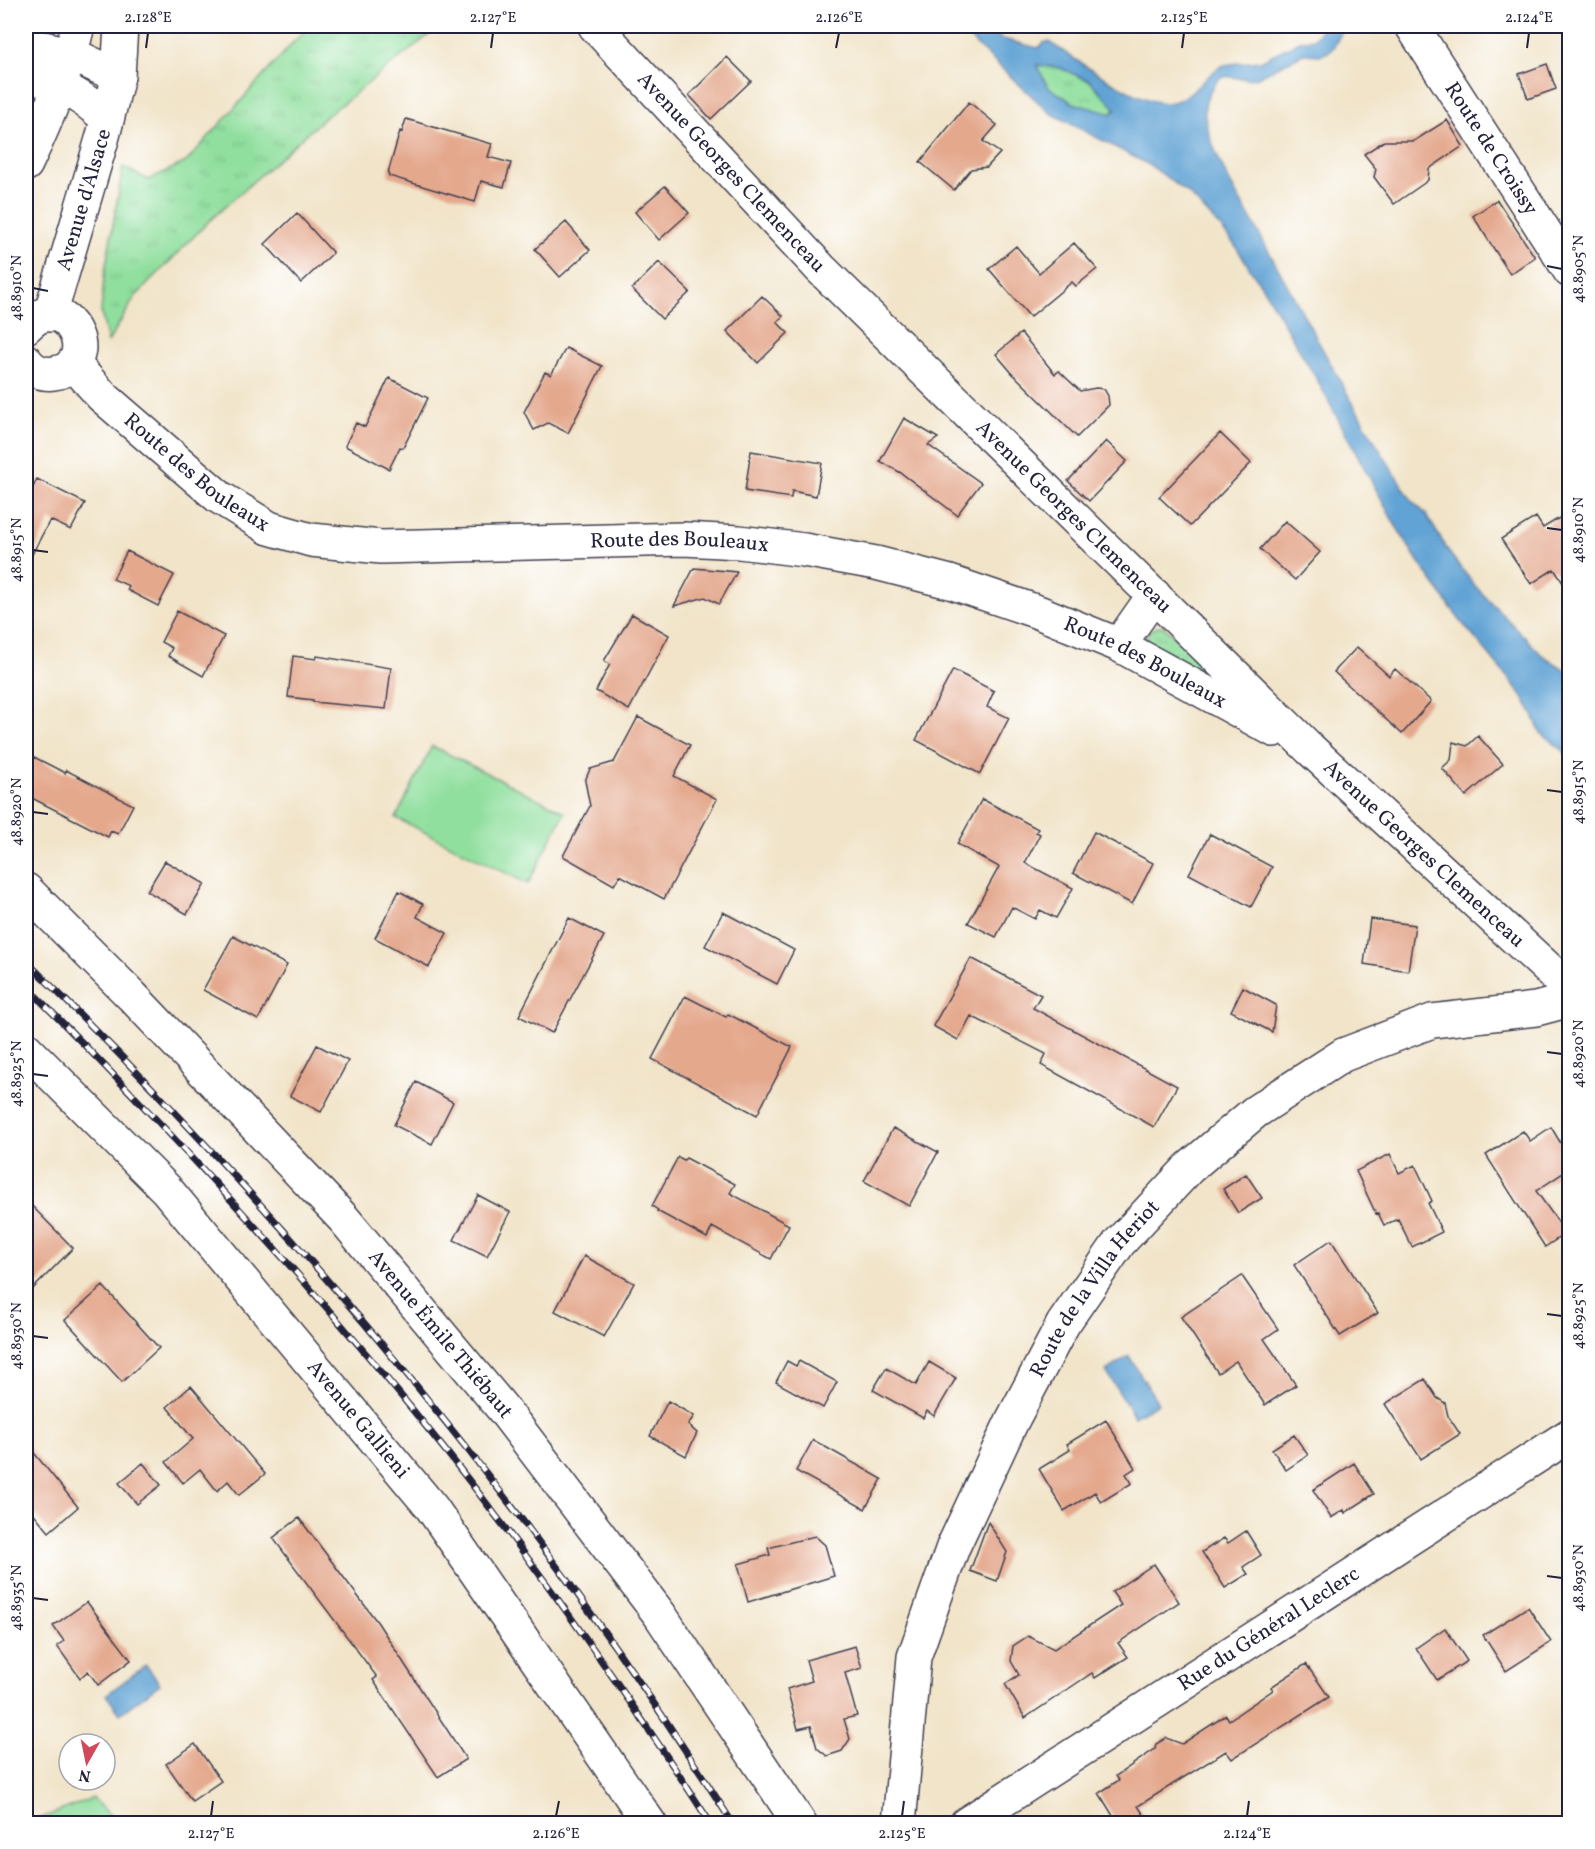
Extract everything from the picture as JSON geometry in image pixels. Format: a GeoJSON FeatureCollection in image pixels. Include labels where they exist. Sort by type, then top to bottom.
{"type":"FeatureCollection","features":[{"type":"Feature","properties":{"kind":"street"},"geometry":{"type":"LineString","coordinates":[[26,40],[33,26]]}},
{"type":"Feature","properties":{"kind":"street","name":"Avenue d'Alsace"},"geometry":{"type":"LineString","coordinates":[[38,321],[107,119],[118,76],[121,26]]}},
{"type":"Feature","properties":{"kind":"street","name":"Avenue Georges Clemenceau"},"geometry":{"type":"LineString","coordinates":[[595,26],[820,270],[1310,749],[1569,989]]}},
{"type":"Feature","properties":{"kind":"street","name":"Route de Croissy"},"geometry":{"type":"LineString","coordinates":[[1412,26],[1569,271]]}},
{"type":"Feature","properties":{"kind":"street"},"geometry":{"type":"LineString","coordinates":[[26,44],[74,40],[118,76]]}},
{"type":"Feature","properties":{"kind":"street"},"geometry":{"type":"LineString","coordinates":[[26,164],[59,87],[74,40]]}},
{"type":"Feature","properties":{"kind":"street","name":"Avenue d'Alsace"},"geometry":{"type":"LineString","coordinates":[[26,77],[34,77],[59,87],[91,103],[107,119]]}},
{"type":"Feature","properties":{"kind":"street"},"geometry":{"type":"LineString","coordinates":[[26,364],[46,374],[56,373],[66,369],[78,355],[80,345],[78,336],[68,321],[38,321]]}},
{"type":"Feature","properties":{"kind":"street","name":"Route des Bouleaux"},"geometry":{"type":"LineString","coordinates":[[73,363],[102,396],[219,497],[269,528],[311,540],[381,547],[684,539],[740,542],[804,550],[876,563],[950,582],[1038,612],[1119,645],[1310,749]]}},
{"type":"Feature","properties":{"kind":"street"},"geometry":{"type":"LineString","coordinates":[[1119,645],[1154,595]]}},
{"type":"Feature","properties":{"kind":"street","name":"Avenue Émile Thiébaut"},"geometry":{"type":"LineString","coordinates":[[26,890],[132,996],[343,1218],[503,1409],[660,1615],[800,1824]]}},
{"type":"Feature","properties":{"kind":"street","name":"Route de la Villa Heriot"},"geometry":{"type":"LineString","coordinates":[[899,1824],[914,1658],[952,1547],[1012,1421],[1063,1324],[1119,1243],[1189,1168],[1255,1112],[1343,1055],[1432,1021],[1536,1009],[1569,1000]]}},
{"type":"Feature","properties":{"kind":"street","name":"Avenue Gallieni"},"geometry":{"type":"LineString","coordinates":[[26,1049],[166,1189],[432,1508],[650,1824]]}},
{"type":"Feature","properties":{"kind":"street","name":"Rue du Général Leclerc"},"geometry":{"type":"LineString","coordinates":[[966,1824],[1569,1435]]}},
{"type":"Feature","properties":{"kind":"green space"},"geometry":{"type":"Polygon","coordinates":[[[312,26],[440,26],[323,119],[208,222],[135,297],[108,342],[101,312],[104,277],[123,167],[148,180],[186,162],[299,36],[312,26]]]}},
{"type":"Feature","properties":{"kind":"green space"},"geometry":{"type":"Polygon","coordinates":[[[1036,64],[1060,68],[1090,81],[1116,108],[1111,114],[1073,103],[1048,87],[1036,64]]]}},
{"type":"Feature","properties":{"kind":"green space"},"geometry":{"type":"Polygon","coordinates":[[[1158,626],[1163,626],[1213,678],[1146,643],[1148,632],[1158,626]]]}},
{"type":"Feature","properties":{"kind":"green space"},"geometry":{"type":"Polygon","coordinates":[[[432,746],[565,812],[528,884],[396,818],[432,746]]]}},
{"type":"Feature","properties":{"kind":"green space"},"geometry":{"type":"Polygon","coordinates":[[[93,1798],[118,1823],[38,1823],[41,1818],[93,1798]]]}},
{"type":"Feature","properties":{"kind":"water"},"geometry":{"type":"Polygon","coordinates":[[[956,26],[977,26],[1003,39],[1038,48],[1045,42],[1049,42],[1091,70],[1128,90],[1145,98],[1173,102],[1186,96],[1221,66],[1260,61],[1300,41],[1314,39],[1324,26],[1345,26],[1333,48],[1322,55],[1303,54],[1256,78],[1222,76],[1211,89],[1205,105],[1205,116],[1214,149],[1240,201],[1355,407],[1412,501],[1426,514],[1450,554],[1476,587],[1542,655],[1569,672],[1569,759],[1564,751],[1541,733],[1518,690],[1459,619],[1418,561],[1394,523],[1316,378],[1234,244],[1189,194],[1151,166],[1050,113],[956,26]],[[1037,65],[1048,87],[1073,103],[1111,114],[1116,109],[1090,81],[1060,68],[1037,65]]]}},
{"type":"Feature","properties":{"kind":"water"},"geometry":{"type":"Polygon","coordinates":[[[1129,1356],[1158,1403],[1134,1417],[1106,1371],[1129,1356]]]}},
{"type":"Feature","properties":{"kind":"water"},"geometry":{"type":"Polygon","coordinates":[[[146,1665],[160,1684],[120,1714],[106,1695],[146,1665]]]}},
{"type":"Feature","properties":{"kind":"building"},"geometry":{"type":"Polygon","coordinates":[[[727,57],[751,81],[711,119],[689,95],[727,57]]]}},
{"type":"Feature","properties":{"kind":"building"},"geometry":{"type":"Polygon","coordinates":[[[1547,64],[1556,89],[1528,99],[1519,74],[1547,64]]]}},
{"type":"Feature","properties":{"kind":"building"},"geometry":{"type":"Polygon","coordinates":[[[969,102],[997,125],[983,141],[1000,153],[987,167],[971,169],[954,190],[920,162],[969,102]]]}},
{"type":"Feature","properties":{"kind":"building"},"geometry":{"type":"Polygon","coordinates":[[[406,119],[492,144],[488,157],[511,163],[504,187],[481,181],[475,202],[389,176],[400,131],[402,132],[406,119]]]}},
{"type":"Feature","properties":{"kind":"building"},"geometry":{"type":"Polygon","coordinates":[[[1447,120],[1463,146],[1429,169],[1428,180],[1394,204],[1374,177],[1376,169],[1364,154],[1384,141],[1414,141],[1447,120]]]}},
{"type":"Feature","properties":{"kind":"building"},"geometry":{"type":"Polygon","coordinates":[[[665,186],[689,213],[659,240],[635,212],[665,186]]]}},
{"type":"Feature","properties":{"kind":"building"},"geometry":{"type":"Polygon","coordinates":[[[1497,200],[1535,257],[1510,274],[1473,216],[1497,200]]]}},
{"type":"Feature","properties":{"kind":"building"},"geometry":{"type":"Polygon","coordinates":[[[297,213],[333,253],[301,283],[265,244],[297,213]]]}},
{"type":"Feature","properties":{"kind":"building"},"geometry":{"type":"Polygon","coordinates":[[[566,222],[590,250],[560,277],[535,249],[566,222]]]}},
{"type":"Feature","properties":{"kind":"building"},"geometry":{"type":"Polygon","coordinates":[[[1074,243],[1097,269],[1076,286],[1072,282],[1030,317],[989,269],[1016,246],[1039,273],[1074,243]]]}},
{"type":"Feature","properties":{"kind":"building"},"geometry":{"type":"Polygon","coordinates":[[[659,262],[690,292],[662,319],[632,289],[659,262]]]}},
{"type":"Feature","properties":{"kind":"building"},"geometry":{"type":"Polygon","coordinates":[[[762,296],[783,316],[777,322],[788,333],[758,363],[727,331],[762,296]]]}},
{"type":"Feature","properties":{"kind":"building"},"geometry":{"type":"Polygon","coordinates":[[[1021,333],[1055,374],[1059,371],[1080,391],[1104,389],[1108,396],[1109,405],[1077,437],[1012,373],[996,354],[1021,333]]]}},
{"type":"Feature","properties":{"kind":"building"},"geometry":{"type":"Polygon","coordinates":[[[566,348],[602,366],[568,433],[548,423],[534,430],[524,412],[545,372],[551,375],[566,348]]]}},
{"type":"Feature","properties":{"kind":"building"},"geometry":{"type":"Polygon","coordinates":[[[389,378],[428,398],[403,448],[400,447],[389,469],[345,446],[356,423],[365,427],[389,378]]]}},
{"type":"Feature","properties":{"kind":"building"},"geometry":{"type":"Polygon","coordinates":[[[904,418],[938,438],[928,445],[981,483],[957,515],[901,473],[880,461],[904,418]]]}},
{"type":"Feature","properties":{"kind":"building"},"geometry":{"type":"Polygon","coordinates":[[[1220,433],[1251,463],[1190,526],[1159,497],[1220,433]]]}},
{"type":"Feature","properties":{"kind":"building"},"geometry":{"type":"Polygon","coordinates":[[[1106,441],[1127,461],[1089,501],[1068,481],[1106,441]]]}},
{"type":"Feature","properties":{"kind":"building"},"geometry":{"type":"Polygon","coordinates":[[[751,451],[822,463],[816,496],[792,491],[791,498],[745,491],[751,451]]]}},
{"type":"Feature","properties":{"kind":"building"},"geometry":{"type":"Polygon","coordinates":[[[37,479],[85,503],[71,530],[50,520],[26,566],[26,502],[37,479]]]}},
{"type":"Feature","properties":{"kind":"building"},"geometry":{"type":"Polygon","coordinates":[[[1569,512],[1569,592],[1554,569],[1531,584],[1501,539],[1536,517],[1543,528],[1569,512]]]}},
{"type":"Feature","properties":{"kind":"building"},"geometry":{"type":"Polygon","coordinates":[[[1285,521],[1320,552],[1295,580],[1260,549],[1285,521]]]}},
{"type":"Feature","properties":{"kind":"building"},"geometry":{"type":"Polygon","coordinates":[[[127,551],[174,575],[158,606],[127,590],[129,586],[113,579],[127,551]]]}},
{"type":"Feature","properties":{"kind":"building"},"geometry":{"type":"Polygon","coordinates":[[[694,568],[737,572],[719,604],[705,597],[674,606],[694,568]]]}},
{"type":"Feature","properties":{"kind":"building"},"geometry":{"type":"Polygon","coordinates":[[[177,611],[224,636],[203,676],[168,656],[172,648],[161,642],[177,611]]]}},
{"type":"Feature","properties":{"kind":"building"},"geometry":{"type":"Polygon","coordinates":[[[632,614],[669,635],[629,710],[596,691],[610,664],[604,661],[632,614]]]}},
{"type":"Feature","properties":{"kind":"building"},"geometry":{"type":"Polygon","coordinates":[[[1357,647],[1389,676],[1395,669],[1431,701],[1402,734],[1334,672],[1357,647]]]}},
{"type":"Feature","properties":{"kind":"building"},"geometry":{"type":"Polygon","coordinates":[[[293,656],[316,659],[317,656],[391,668],[386,709],[313,702],[313,700],[288,697],[293,656]]]}},
{"type":"Feature","properties":{"kind":"building"},"geometry":{"type":"Polygon","coordinates":[[[953,670],[994,691],[987,707],[1009,718],[980,774],[916,740],[953,670]]]}},
{"type":"Feature","properties":{"kind":"building"},"geometry":{"type":"Polygon","coordinates":[[[638,717],[690,745],[674,776],[717,799],[664,899],[620,875],[614,885],[563,856],[590,806],[585,781],[590,769],[614,762],[638,717]]]}},
{"type":"Feature","properties":{"kind":"building"},"geometry":{"type":"Polygon","coordinates":[[[1478,736],[1503,764],[1466,796],[1442,768],[1451,760],[1453,742],[1467,746],[1478,736]]]}},
{"type":"Feature","properties":{"kind":"building"},"geometry":{"type":"Polygon","coordinates":[[[34,757],[65,773],[66,770],[133,805],[118,834],[111,831],[108,837],[26,795],[26,774],[34,757]]]}},
{"type":"Feature","properties":{"kind":"building"},"geometry":{"type":"Polygon","coordinates":[[[982,799],[1038,829],[1036,832],[1040,834],[1025,863],[1073,888],[1056,918],[1040,910],[1035,919],[1012,907],[996,937],[968,923],[999,867],[957,844],[982,799]]]}},
{"type":"Feature","properties":{"kind":"building"},"geometry":{"type":"Polygon","coordinates":[[[1094,832],[1153,863],[1132,904],[1073,873],[1094,832]]]}},
{"type":"Feature","properties":{"kind":"building"},"geometry":{"type":"Polygon","coordinates":[[[1210,834],[1272,867],[1251,907],[1189,874],[1210,834]]]}},
{"type":"Feature","properties":{"kind":"building"},"geometry":{"type":"Polygon","coordinates":[[[165,861],[205,884],[187,914],[147,891],[165,861]]]}},
{"type":"Feature","properties":{"kind":"building"},"geometry":{"type":"Polygon","coordinates":[[[399,891],[423,904],[417,917],[447,933],[429,967],[375,938],[399,891]]]}},
{"type":"Feature","properties":{"kind":"building"},"geometry":{"type":"Polygon","coordinates":[[[723,912],[794,950],[777,984],[705,946],[723,912]]]}},
{"type":"Feature","properties":{"kind":"building"},"geometry":{"type":"Polygon","coordinates":[[[569,918],[604,936],[552,1033],[519,1016],[569,918]]]}},
{"type":"Feature","properties":{"kind":"building"},"geometry":{"type":"Polygon","coordinates":[[[1370,919],[1415,925],[1408,971],[1364,964],[1370,919]]]}},
{"type":"Feature","properties":{"kind":"building"},"geometry":{"type":"Polygon","coordinates":[[[233,936],[287,965],[258,1020],[203,990],[233,936]]]}},
{"type":"Feature","properties":{"kind":"building"},"geometry":{"type":"Polygon","coordinates":[[[971,958],[1041,995],[1033,1008],[1177,1086],[1154,1127],[1041,1065],[1046,1054],[971,1016],[958,1040],[933,1026],[971,958]]]}},
{"type":"Feature","properties":{"kind":"building"},"geometry":{"type":"Polygon","coordinates":[[[1243,987],[1276,1005],[1272,1032],[1231,1011],[1243,987]]]}},
{"type":"Feature","properties":{"kind":"building"},"geometry":{"type":"Polygon","coordinates":[[[685,996],[726,1017],[728,1014],[792,1047],[757,1115],[652,1059],[685,996]]]}},
{"type":"Feature","properties":{"kind":"building"},"geometry":{"type":"Polygon","coordinates":[[[317,1045],[348,1061],[321,1112],[290,1096],[317,1045]]]}},
{"type":"Feature","properties":{"kind":"building"},"geometry":{"type":"Polygon","coordinates":[[[416,1082],[453,1102],[432,1144],[394,1125],[416,1082]]]}},
{"type":"Feature","properties":{"kind":"building"},"geometry":{"type":"Polygon","coordinates":[[[1551,1127],[1569,1157],[1569,1169],[1536,1191],[1566,1233],[1545,1247],[1486,1155],[1523,1131],[1530,1141],[1551,1127]]]}},
{"type":"Feature","properties":{"kind":"building"},"geometry":{"type":"Polygon","coordinates":[[[893,1128],[938,1152],[909,1206],[864,1181],[893,1128]]]}},
{"type":"Feature","properties":{"kind":"building"},"geometry":{"type":"Polygon","coordinates":[[[1390,1154],[1399,1173],[1415,1165],[1432,1201],[1428,1203],[1442,1232],[1412,1247],[1398,1219],[1384,1225],[1378,1213],[1376,1214],[1356,1171],[1390,1154]]]}},
{"type":"Feature","properties":{"kind":"building"},"geometry":{"type":"Polygon","coordinates":[[[678,1157],[684,1160],[686,1158],[735,1184],[730,1193],[789,1225],[771,1259],[712,1227],[707,1238],[657,1211],[652,1206],[678,1157]]]}},
{"type":"Feature","properties":{"kind":"building"},"geometry":{"type":"Polygon","coordinates":[[[1246,1174],[1262,1198],[1238,1213],[1223,1189],[1246,1174]]]}},
{"type":"Feature","properties":{"kind":"building"},"geometry":{"type":"Polygon","coordinates":[[[478,1195],[510,1212],[487,1256],[454,1240],[478,1195]]]}},
{"type":"Feature","properties":{"kind":"building"},"geometry":{"type":"Polygon","coordinates":[[[26,1200],[73,1248],[26,1296],[26,1200]]]}},
{"type":"Feature","properties":{"kind":"building"},"geometry":{"type":"Polygon","coordinates":[[[1331,1240],[1378,1313],[1340,1336],[1294,1265],[1331,1240]]]}},
{"type":"Feature","properties":{"kind":"building"},"geometry":{"type":"Polygon","coordinates":[[[584,1256],[634,1283],[604,1337],[555,1311],[584,1256]]]}},
{"type":"Feature","properties":{"kind":"building"},"geometry":{"type":"Polygon","coordinates":[[[1242,1276],[1278,1329],[1264,1339],[1296,1385],[1265,1405],[1236,1361],[1218,1373],[1181,1317],[1242,1276]]]}},
{"type":"Feature","properties":{"kind":"building"},"geometry":{"type":"Polygon","coordinates":[[[103,1286],[159,1348],[122,1382],[65,1320],[103,1286]]]}},
{"type":"Feature","properties":{"kind":"building"},"geometry":{"type":"Polygon","coordinates":[[[787,1361],[796,1366],[799,1361],[837,1382],[823,1408],[776,1382],[787,1361]]]}},
{"type":"Feature","properties":{"kind":"building"},"geometry":{"type":"Polygon","coordinates":[[[929,1362],[956,1378],[934,1416],[927,1411],[923,1418],[873,1390],[886,1368],[916,1385],[929,1362]]]}},
{"type":"Feature","properties":{"kind":"building"},"geometry":{"type":"Polygon","coordinates":[[[1425,1379],[1437,1398],[1445,1403],[1448,1416],[1460,1434],[1421,1459],[1385,1404],[1425,1379]]]}},
{"type":"Feature","properties":{"kind":"building"},"geometry":{"type":"Polygon","coordinates":[[[191,1386],[265,1474],[239,1495],[228,1481],[217,1491],[200,1469],[183,1483],[166,1462],[193,1439],[167,1407],[191,1386]]]}},
{"type":"Feature","properties":{"kind":"building"},"geometry":{"type":"Polygon","coordinates":[[[668,1401],[694,1416],[688,1425],[697,1433],[686,1456],[650,1436],[668,1401]]]}},
{"type":"Feature","properties":{"kind":"building"},"geometry":{"type":"Polygon","coordinates":[[[1106,1420],[1135,1468],[1126,1474],[1132,1483],[1101,1502],[1095,1492],[1064,1511],[1039,1469],[1070,1450],[1067,1444],[1106,1420]]]}},
{"type":"Feature","properties":{"kind":"building"},"geometry":{"type":"Polygon","coordinates":[[[1294,1435],[1308,1455],[1286,1470],[1272,1449],[1294,1435]]]}},
{"type":"Feature","properties":{"kind":"building"},"geometry":{"type":"Polygon","coordinates":[[[813,1440],[882,1479],[865,1509],[796,1471],[813,1440]]]}},
{"type":"Feature","properties":{"kind":"building"},"geometry":{"type":"Polygon","coordinates":[[[26,1443],[78,1507],[49,1532],[26,1504],[26,1443]]]}},
{"type":"Feature","properties":{"kind":"building"},"geometry":{"type":"Polygon","coordinates":[[[143,1463],[161,1485],[137,1504],[119,1483],[143,1463]]]}},
{"type":"Feature","properties":{"kind":"building"},"geometry":{"type":"Polygon","coordinates":[[[1354,1463],[1374,1494],[1345,1513],[1344,1510],[1331,1518],[1313,1490],[1354,1463]]]}},
{"type":"Feature","properties":{"kind":"building"},"geometry":{"type":"Polygon","coordinates":[[[299,1518],[378,1623],[466,1759],[438,1777],[373,1680],[377,1677],[273,1538],[299,1518]]]}},
{"type":"Feature","properties":{"kind":"building"},"geometry":{"type":"Polygon","coordinates":[[[988,1522],[1007,1552],[997,1581],[970,1571],[988,1522]]]}},
{"type":"Feature","properties":{"kind":"building"},"geometry":{"type":"Polygon","coordinates":[[[1246,1531],[1261,1555],[1243,1567],[1248,1574],[1225,1588],[1202,1552],[1224,1538],[1228,1543],[1246,1531]]]}},
{"type":"Feature","properties":{"kind":"building"},"geometry":{"type":"Polygon","coordinates":[[[815,1536],[825,1545],[834,1576],[748,1602],[738,1564],[770,1555],[768,1548],[815,1536]]]}},
{"type":"Feature","properties":{"kind":"building"},"geometry":{"type":"Polygon","coordinates":[[[1154,1564],[1179,1602],[1118,1643],[1128,1657],[1095,1678],[1092,1673],[1025,1718],[1005,1684],[1019,1675],[1011,1661],[1013,1646],[1028,1636],[1054,1649],[1121,1605],[1112,1592],[1154,1564]]]}},
{"type":"Feature","properties":{"kind":"building"},"geometry":{"type":"Polygon","coordinates":[[[87,1602],[131,1660],[98,1685],[88,1671],[80,1678],[57,1646],[64,1641],[53,1626],[87,1602]]]}},
{"type":"Feature","properties":{"kind":"building"},"geometry":{"type":"Polygon","coordinates":[[[1528,1607],[1551,1642],[1506,1671],[1483,1635],[1528,1607]]]}},
{"type":"Feature","properties":{"kind":"building"},"geometry":{"type":"Polygon","coordinates":[[[1445,1628],[1467,1661],[1437,1680],[1416,1648],[1445,1628]]]}},
{"type":"Feature","properties":{"kind":"building"},"geometry":{"type":"Polygon","coordinates":[[[855,1646],[862,1668],[845,1673],[857,1716],[844,1719],[850,1739],[842,1751],[827,1756],[817,1748],[811,1726],[798,1729],[787,1689],[812,1681],[806,1660],[855,1646]]]}},
{"type":"Feature","properties":{"kind":"building"},"geometry":{"type":"Polygon","coordinates":[[[1306,1664],[1329,1697],[1232,1759],[1226,1751],[1138,1806],[1150,1824],[1118,1824],[1099,1793],[1119,1780],[1116,1776],[1155,1749],[1156,1744],[1166,1738],[1182,1744],[1226,1715],[1229,1720],[1273,1690],[1271,1687],[1306,1664]]]}},
{"type":"Feature","properties":{"kind":"building"},"geometry":{"type":"Polygon","coordinates":[[[195,1744],[221,1781],[192,1801],[166,1764],[195,1744]]]}},
{"type":"Feature","properties":{"kind":"railway"},"geometry":{"type":"LineString","coordinates":[[26,961],[221,1161],[405,1372],[576,1592],[656,1707],[733,1824]]}},
{"type":"Feature","properties":{"kind":"railway"},"geometry":{"type":"LineString","coordinates":[[26,986],[137,1099],[244,1214],[349,1333],[449,1455],[551,1590],[649,1729],[711,1824]]}}]}
